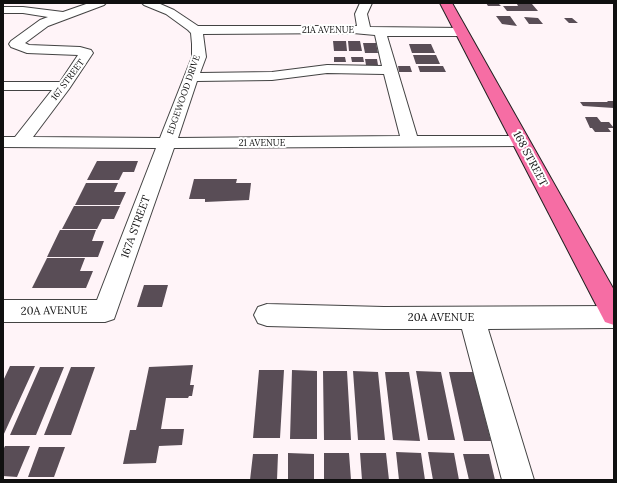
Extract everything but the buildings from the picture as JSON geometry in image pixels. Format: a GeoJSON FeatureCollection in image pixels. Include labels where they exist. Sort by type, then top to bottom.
{"type":"FeatureCollection","features":[{"type":"Feature","properties":{"kind":"main road","name":"168 STREET"},"geometry":{"type":"LineString","coordinates":[[446,3],[614,316]]}},
{"type":"Feature","properties":{"kind":"street","name":"167 STREET"},"geometry":{"type":"LineString","coordinates":[[10,44],[44,23],[100,3]]}},
{"type":"Feature","properties":{"kind":"street"},"geometry":{"type":"LineString","coordinates":[[148,3],[170,12],[185,21],[194,30]]}},
{"type":"Feature","properties":{"kind":"street"},"geometry":{"type":"LineString","coordinates":[[364,30],[361,14],[366,3]]}},
{"type":"Feature","properties":{"kind":"street"},"geometry":{"type":"LineString","coordinates":[[3,10],[23,10],[63,16]]}},
{"type":"Feature","properties":{"kind":"street","name":"21A AVENUE"},"geometry":{"type":"LineString","coordinates":[[194,30],[364,30],[380,32],[462,32]]}},
{"type":"Feature","properties":{"kind":"street","name":"EDGEWOOD DRIVE"},"geometry":{"type":"LineString","coordinates":[[168,143],[199,57],[200,44],[197,33],[194,30]]}},
{"type":"Feature","properties":{"kind":"street"},"geometry":{"type":"LineString","coordinates":[[380,32],[410,142]]}},
{"type":"Feature","properties":{"kind":"street","name":"167 STREET"},"geometry":{"type":"LineString","coordinates":[[10,44],[27,49],[80,51],[86,53],[64,86],[20,142]]}},
{"type":"Feature","properties":{"kind":"street"},"geometry":{"type":"LineString","coordinates":[[192,77],[272,76],[326,70],[390,70]]}},
{"type":"Feature","properties":{"kind":"street"},"geometry":{"type":"LineString","coordinates":[[3,86],[64,86]]}},
{"type":"Feature","properties":{"kind":"street","name":"21 AVENUE"},"geometry":{"type":"LineString","coordinates":[[3,142],[168,143],[520,141]]}},
{"type":"Feature","properties":{"kind":"street","name":"167A STREET"},"geometry":{"type":"LineString","coordinates":[[105,311],[168,143]]}},
{"type":"Feature","properties":{"kind":"street","name":"20A AVENUE"},"geometry":{"type":"LineString","coordinates":[[3,312],[105,311]]}},
{"type":"Feature","properties":{"kind":"street","name":"20A AVENUE"},"geometry":{"type":"LineString","coordinates":[[267,314],[384,318],[614,316]]}},
{"type":"Feature","properties":{"kind":"street"},"geometry":{"type":"LineString","coordinates":[[472,318],[518,480]]}}]}
